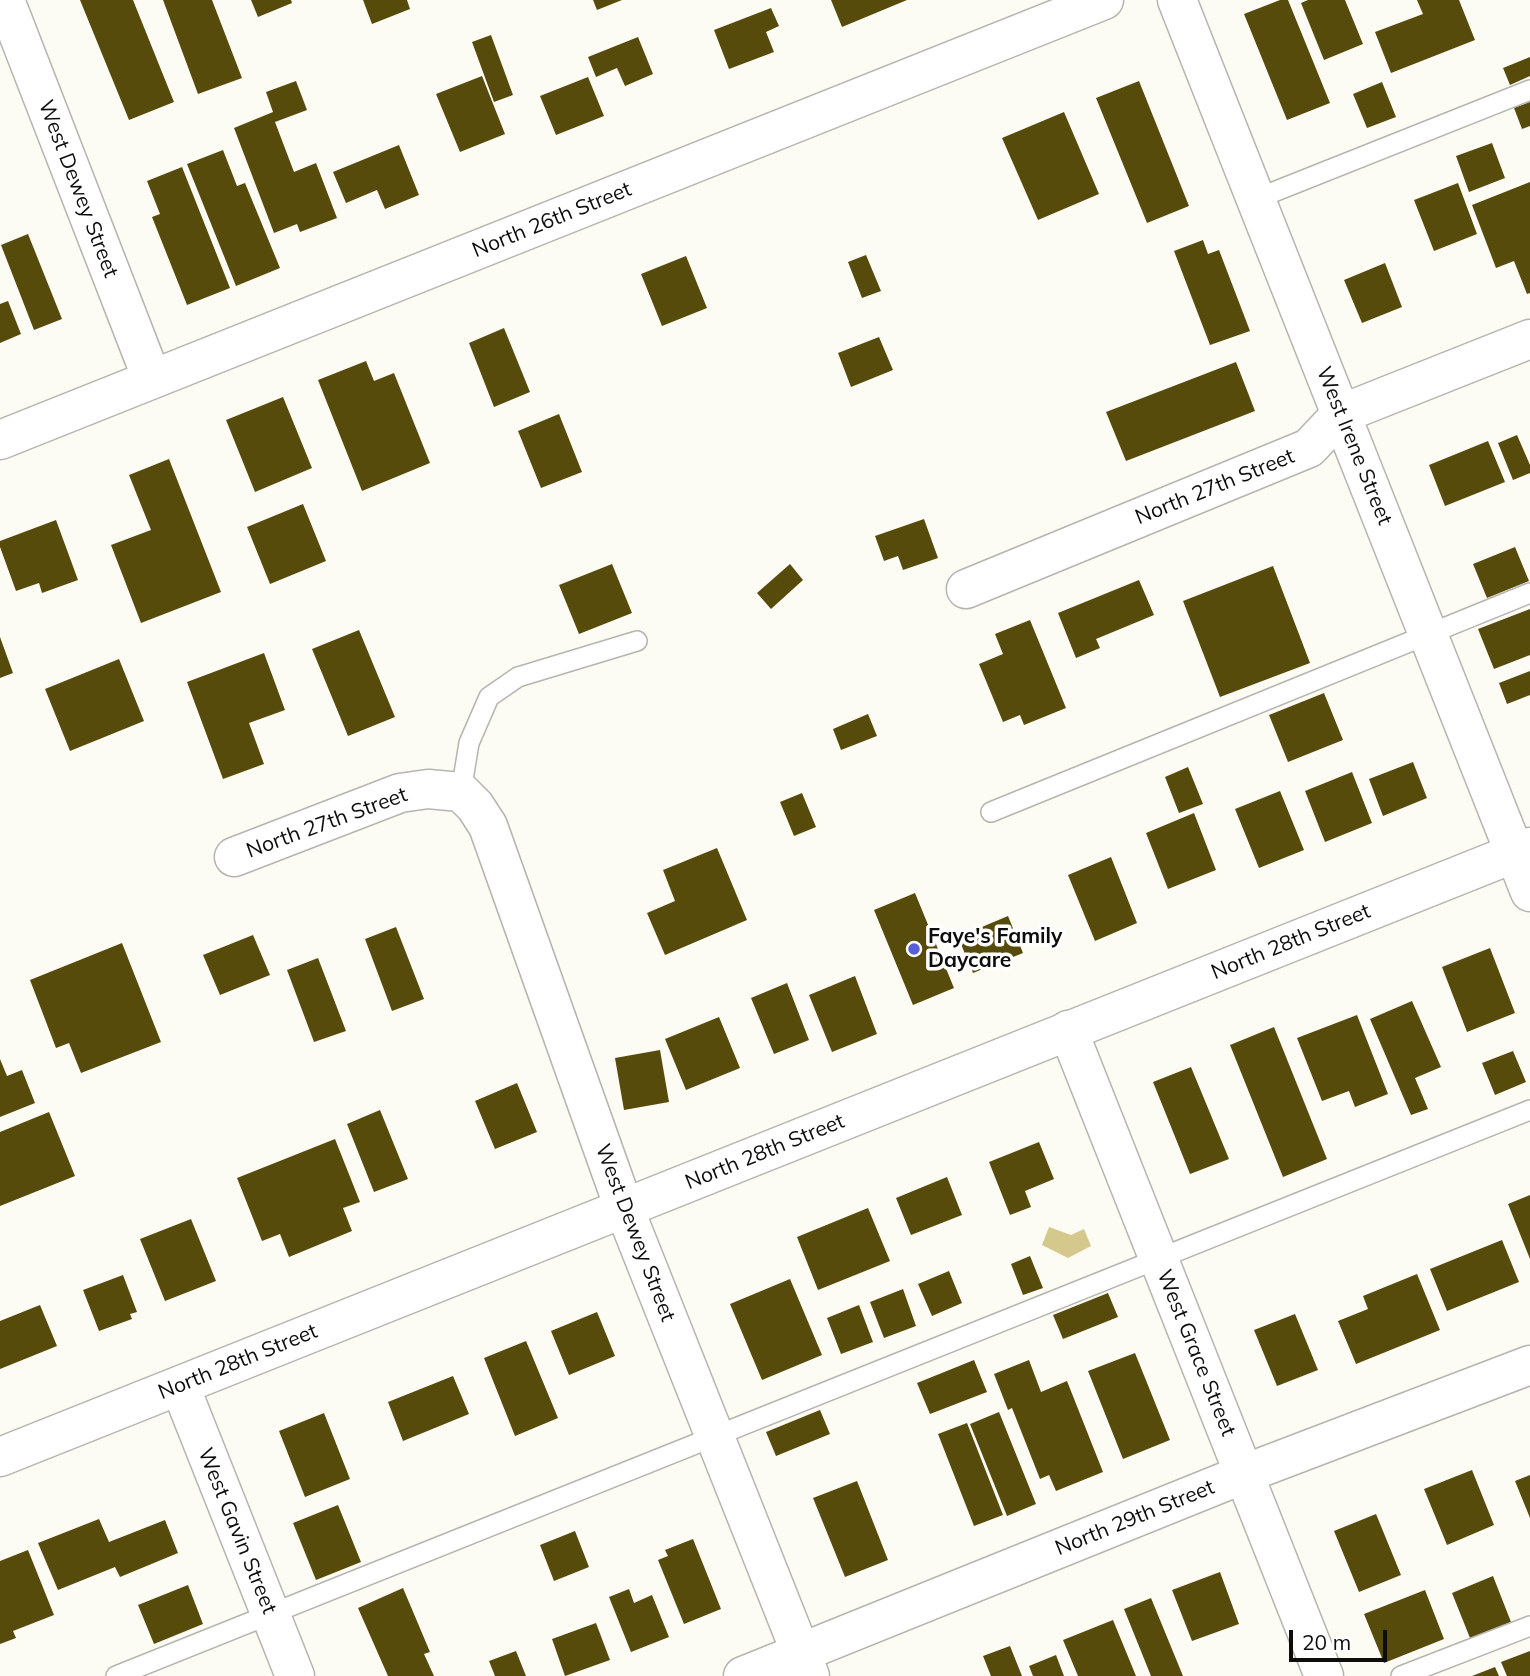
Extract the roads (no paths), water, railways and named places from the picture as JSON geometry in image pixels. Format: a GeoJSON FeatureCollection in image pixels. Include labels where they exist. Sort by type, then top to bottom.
{"type":"FeatureCollection","features":[{"type":"Feature","properties":{"kind":"street","name":"West Dewey Street"},"geometry":{"type":"LineString","coordinates":[[5,0],[152,379]]}},
{"type":"Feature","properties":{"kind":"street","name":"North 26th Street"},"geometry":{"type":"LineString","coordinates":[[0,440],[1104,0]]}},
{"type":"Feature","properties":{"kind":"street","name":"West Irene Street"},"geometry":{"type":"LineString","coordinates":[[1177,0],[1428,634],[1522,850],[1530,892]]}},
{"type":"Feature","properties":{"kind":"street","name":"North 27th Street"},"geometry":{"type":"LineString","coordinates":[[966,589],[1309,448],[1341,414],[1530,339]]}},
{"type":"Feature","properties":{"kind":"street","name":"North 27th Street"},"geometry":{"type":"LineString","coordinates":[[234,857],[400,793],[428,789],[461,792]]}},
{"type":"Feature","properties":{"kind":"street","name":"West Dewey Street"},"geometry":{"type":"LineString","coordinates":[[461,792],[475,806],[488,827],[624,1208],[805,1664]]}},
{"type":"Feature","properties":{"kind":"street","name":"North 28th Street"},"geometry":{"type":"LineString","coordinates":[[0,1458],[1522,850]]}},
{"type":"Feature","properties":{"kind":"street","name":"West Grace Street"},"geometry":{"type":"LineString","coordinates":[[1068,1030],[1324,1676]]}},
{"type":"Feature","properties":{"kind":"street","name":"North 29th Street"},"geometry":{"type":"LineString","coordinates":[[743,1676],[805,1664],[1244,1474],[1530,1365]]}},
{"type":"Feature","properties":{"kind":"street","name":"West Gavin Street"},"geometry":{"type":"LineString","coordinates":[[180,1386],[295,1676]]}},
{"type":"Feature","properties":{"kind":"lane"},"geometry":{"type":"LineString","coordinates":[[1256,199],[1530,90]]}},
{"type":"Feature","properties":{"kind":"lane"},"geometry":{"type":"LineString","coordinates":[[991,812],[1530,593]]}},
{"type":"Feature","properties":{"kind":"lane"},"geometry":{"type":"LineString","coordinates":[[461,792],[469,743],[489,697],[519,677],[637,641]]}},
{"type":"Feature","properties":{"kind":"lane"},"geometry":{"type":"LineString","coordinates":[[116,1676],[1530,1110]]}},
{"type":"Feature","properties":{"kind":"lane"},"geometry":{"type":"LineString","coordinates":[[1401,1676],[1530,1626]]}},
{"type":"Feature","properties":{"kind":"place","name":"Faye's Family Daycare"},"geometry":{"type":"Point","coordinates":[914,949]}}]}
